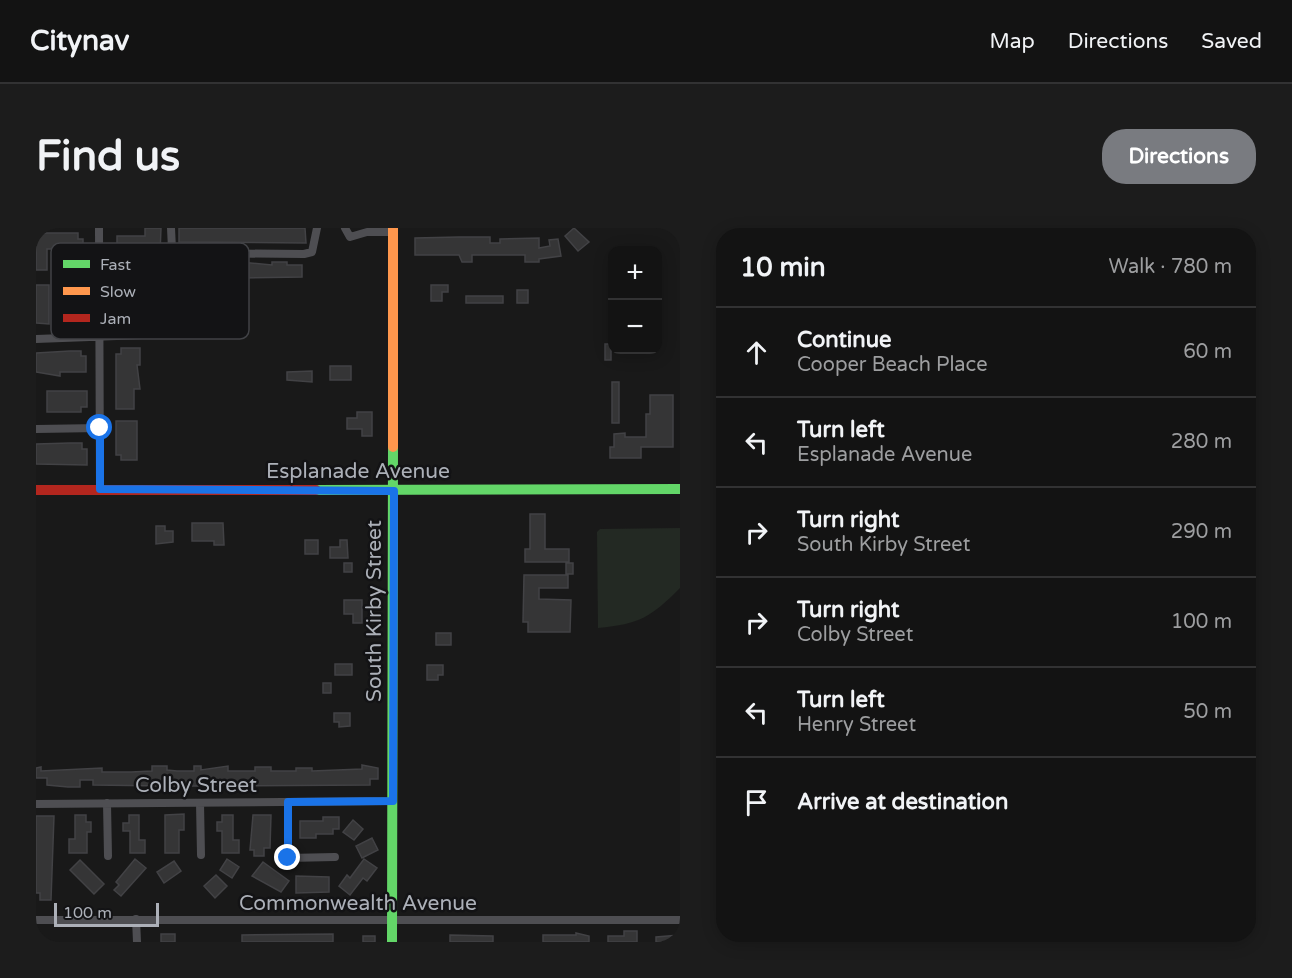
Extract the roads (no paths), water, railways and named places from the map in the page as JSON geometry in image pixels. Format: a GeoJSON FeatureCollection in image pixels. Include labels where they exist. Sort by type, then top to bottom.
{"type":"FeatureCollection","features":[{"type":"Feature","properties":{"kind":"street"},"geometry":{"type":"LineString","coordinates":[[249,254],[312,252],[317,228]]}},
{"type":"Feature","properties":{"kind":"street"},"geometry":{"type":"LineString","coordinates":[[345,228],[350,237],[367,232],[393,230]]}},
{"type":"Feature","properties":{"kind":"street","name":"South Kirby Street"},"geometry":{"type":"LineString","coordinates":[[392,942],[393,230]]}},
{"type":"Feature","properties":{"kind":"street"},"geometry":{"type":"LineString","coordinates":[[36,339],[51,338]]}},
{"type":"Feature","properties":{"kind":"street"},"geometry":{"type":"LineString","coordinates":[[99,339],[100,489]]}},
{"type":"Feature","properties":{"kind":"street"},"geometry":{"type":"LineString","coordinates":[[36,429],[100,428]]}},
{"type":"Feature","properties":{"kind":"street","name":"Esplanade Avenue"},"geometry":{"type":"LineString","coordinates":[[36,490],[680,489]]}},
{"type":"Feature","properties":{"kind":"street","name":"Colby Street"},"geometry":{"type":"LineString","coordinates":[[36,804],[393,801]]}},
{"type":"Feature","properties":{"kind":"street"},"geometry":{"type":"LineString","coordinates":[[288,802],[288,858],[335,857]]}},
{"type":"Feature","properties":{"kind":"street"},"geometry":{"type":"LineString","coordinates":[[107,803],[108,856]]}},
{"type":"Feature","properties":{"kind":"street"},"geometry":{"type":"LineString","coordinates":[[200,803],[201,855]]}},
{"type":"Feature","properties":{"kind":"street"},"geometry":{"type":"LineString","coordinates":[[136,919],[137,942]]}},
{"type":"Feature","properties":{"kind":"street","name":"Commonwealth Avenue"},"geometry":{"type":"LineString","coordinates":[[36,920],[392,922],[680,920]]}}]}
